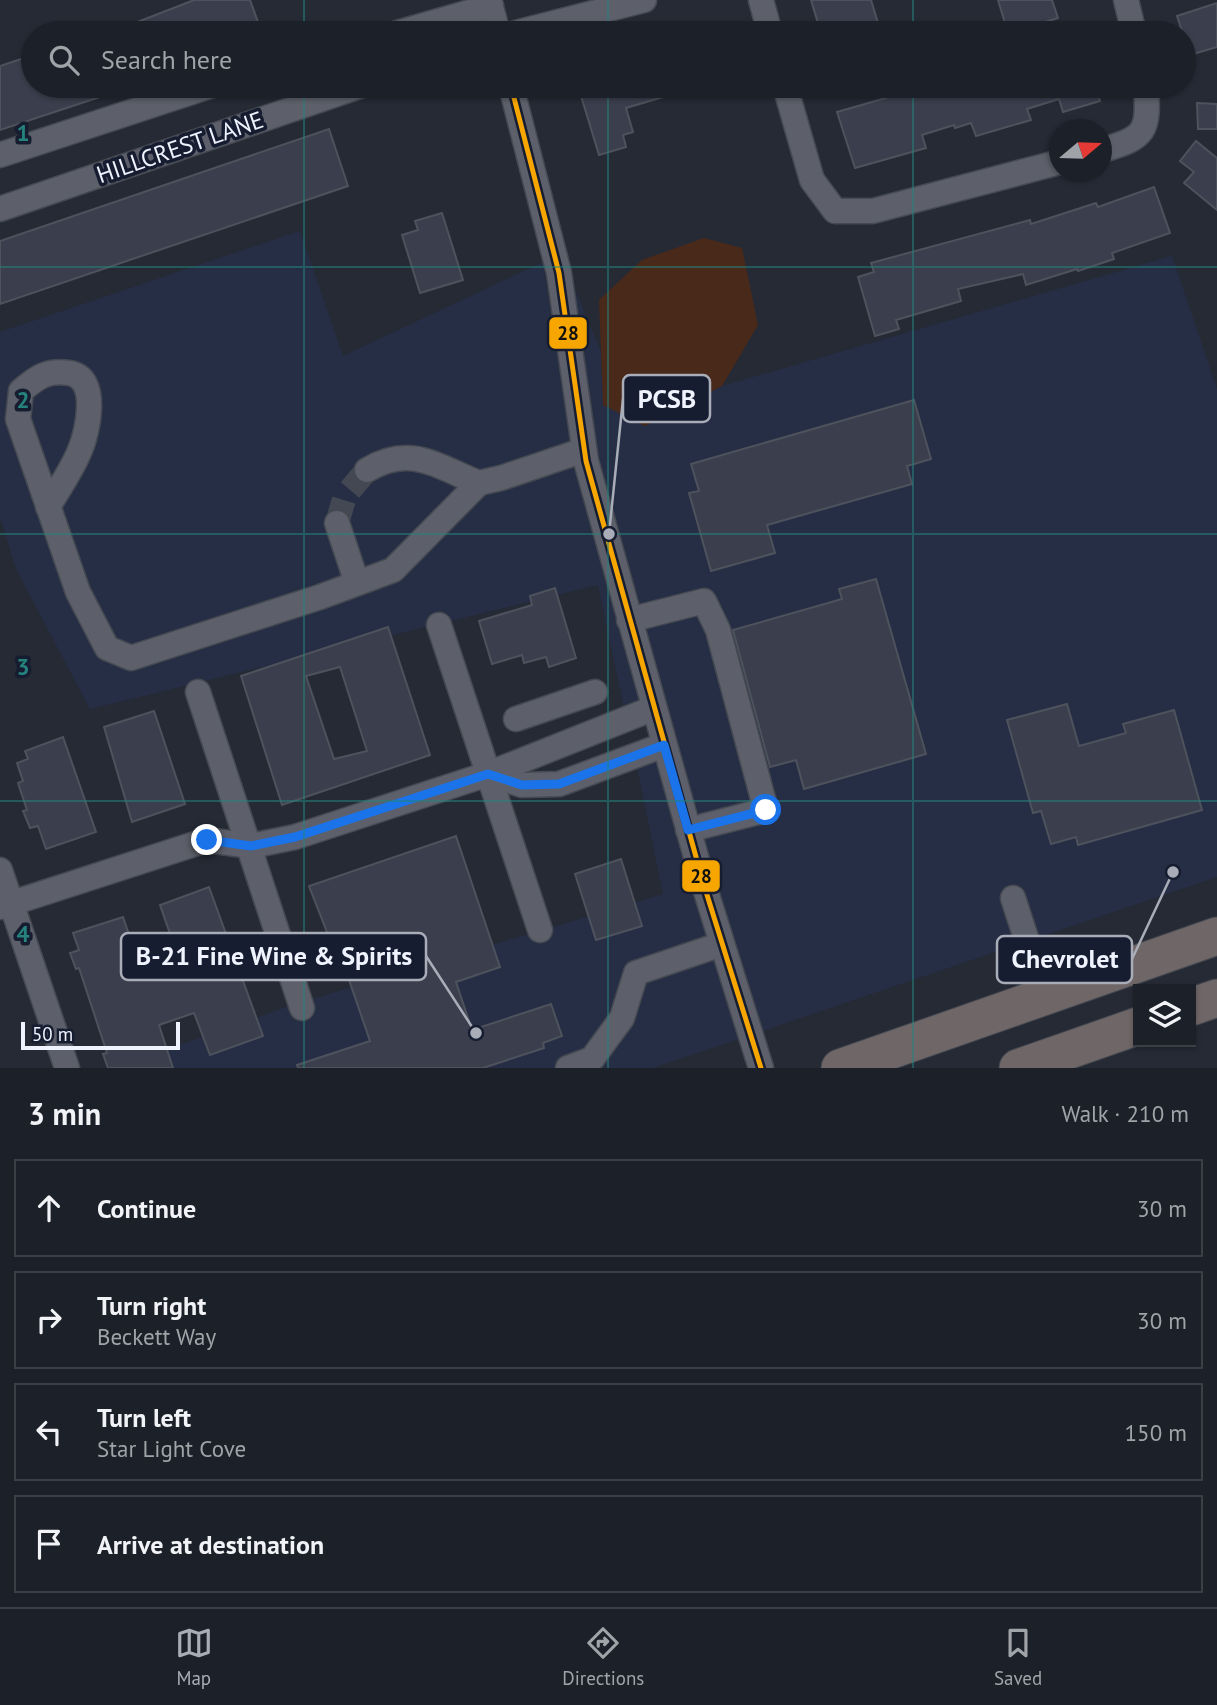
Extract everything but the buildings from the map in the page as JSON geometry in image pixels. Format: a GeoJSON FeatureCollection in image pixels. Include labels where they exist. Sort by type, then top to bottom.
{"type":"FeatureCollection","features":[{"type":"Feature","properties":{"kind":"highway"},"geometry":{"type":"LineString","coordinates":[[840,1068],[1217,936]]}},
{"type":"Feature","properties":{"kind":"highway"},"geometry":{"type":"LineString","coordinates":[[1196,1005],[1217,998]]}},
{"type":"Feature","properties":{"kind":"highway"},"geometry":{"type":"LineString","coordinates":[[1018,1068],[1133,1028]]}},
{"type":"Feature","properties":{"kind":"street"},"geometry":{"type":"LineString","coordinates":[[562,21],[644,0]]}},
{"type":"Feature","properties":{"kind":"street"},"geometry":{"type":"LineString","coordinates":[[761,0],[767,21]]}},
{"type":"Feature","properties":{"kind":"street"},"geometry":{"type":"LineString","coordinates":[[1126,0],[1130,21]]}},
{"type":"Feature","properties":{"kind":"street"},"geometry":{"type":"LineString","coordinates":[[434,21],[490,3],[495,21]]}},
{"type":"Feature","properties":{"kind":"street","name":"HILLCREST LANE"},"geometry":{"type":"LineString","coordinates":[[0,155],[173,98]]}},
{"type":"Feature","properties":{"kind":"street","name":"HILLCREST LANE"},"geometry":{"type":"LineString","coordinates":[[0,209],[325,98]]}},
{"type":"Feature","properties":{"kind":"street"},"geometry":{"type":"LineString","coordinates":[[514,98],[559,273],[584,450],[688,830],[761,1068]]}},
{"type":"Feature","properties":{"kind":"street"},"geometry":{"type":"LineString","coordinates":[[788,98],[812,180],[835,211],[873,211],[1049,165]]}},
{"type":"Feature","properties":{"kind":"street"},"geometry":{"type":"LineString","coordinates":[[1112,147],[1131,142],[1143,131],[1148,118],[1147,98]]}},
{"type":"Feature","properties":{"kind":"street"},"geometry":{"type":"LineString","coordinates":[[48,507],[81,449],[90,409],[86,385],[74,374],[55,371],[41,374],[21,391],[18,419],[48,507],[78,593],[107,648],[131,658],[393,570],[479,483],[584,450]]}},
{"type":"Feature","properties":{"kind":"street"},"geometry":{"type":"LineString","coordinates":[[367,470],[387,458],[411,456],[479,483]]}},
{"type":"Feature","properties":{"kind":"street"},"geometry":{"type":"LineString","coordinates":[[337,523],[357,583]]}},
{"type":"Feature","properties":{"kind":"street"},"geometry":{"type":"LineString","coordinates":[[629,620],[704,601],[719,629],[766,810],[688,830]]}},
{"type":"Feature","properties":{"kind":"street"},"geometry":{"type":"LineString","coordinates":[[439,625],[540,930]]}},
{"type":"Feature","properties":{"kind":"street"},"geometry":{"type":"LineString","coordinates":[[198,692],[251,846],[302,1008]]}},
{"type":"Feature","properties":{"kind":"street"},"geometry":{"type":"LineString","coordinates":[[516,719],[595,692]]}},
{"type":"Feature","properties":{"kind":"street"},"geometry":{"type":"LineString","coordinates":[[565,702],[578,737]]}},
{"type":"Feature","properties":{"kind":"street"},"geometry":{"type":"LineString","coordinates":[[6,905],[207,840],[251,846],[295,837],[488,774],[654,708]]}},
{"type":"Feature","properties":{"kind":"street"},"geometry":{"type":"LineString","coordinates":[[488,774],[522,785],[559,784],[664,745]]}},
{"type":"Feature","properties":{"kind":"street"},"geometry":{"type":"LineString","coordinates":[[0,870],[6,905],[66,1068]]}},
{"type":"Feature","properties":{"kind":"street"},"geometry":{"type":"LineString","coordinates":[[1013,898],[1045,996]]}},
{"type":"Feature","properties":{"kind":"street"},"geometry":{"type":"LineString","coordinates":[[568,1068],[592,1059],[622,1018],[636,973],[722,944]]}},
{"type":"Feature","properties":{"kind":"shaded area"},"geometry":{"type":"Polygon","coordinates":[[[300,231],[343,356],[543,262],[574,465],[640,702],[624,708],[598,585],[90,709],[16,569],[0,517],[0,332],[300,231]]]}},
{"type":"Feature","properties":{"kind":"shaded area"},"geometry":{"type":"Polygon","coordinates":[[[704,238],[742,248],[758,325],[722,386],[645,426],[603,405],[599,300],[642,260],[704,238]]]}},
{"type":"Feature","properties":{"kind":"shaded area"},"geometry":{"type":"Polygon","coordinates":[[[1172,256],[1217,389],[1217,877],[762,1031],[714,878],[598,459],[574,287],[601,352],[603,405],[645,426],[722,386],[1172,256]]]}},
{"type":"Feature","properties":{"kind":"shaded area"},"geometry":{"type":"Polygon","coordinates":[[[656,760],[739,1039],[652,1068],[116,1068],[289,1006],[663,894],[637,767],[656,760]]]}},
{"type":"Feature","properties":{"kind":"tunnel"},"geometry":{"type":"LineString","coordinates":[[337,523],[345,496],[367,470]]}},
{"type":"Feature","properties":{"kind":"transit line","name":"28"},"geometry":{"type":"LineString","coordinates":[[514,98],[559,273],[586,461],[703,882],[761,1068]]}},
{"type":"Feature","properties":{"kind":"place","name":"PCSB"},"geometry":{"type":"Point","coordinates":[609,534]}},
{"type":"Feature","properties":{"kind":"place","name":"Chevrolet"},"geometry":{"type":"Point","coordinates":[1173,872]}},
{"type":"Feature","properties":{"kind":"place","name":"B-21 Fine Wine & Spirits"},"geometry":{"type":"Point","coordinates":[476,1033]}},
{"type":"Feature","properties":{"kind":"route"},"geometry":{"type":"LineString","coordinates":[[207,840],[251,846],[295,837],[488,774],[522,785],[559,784],[664,745],[688,830],[766,810]]}}]}
